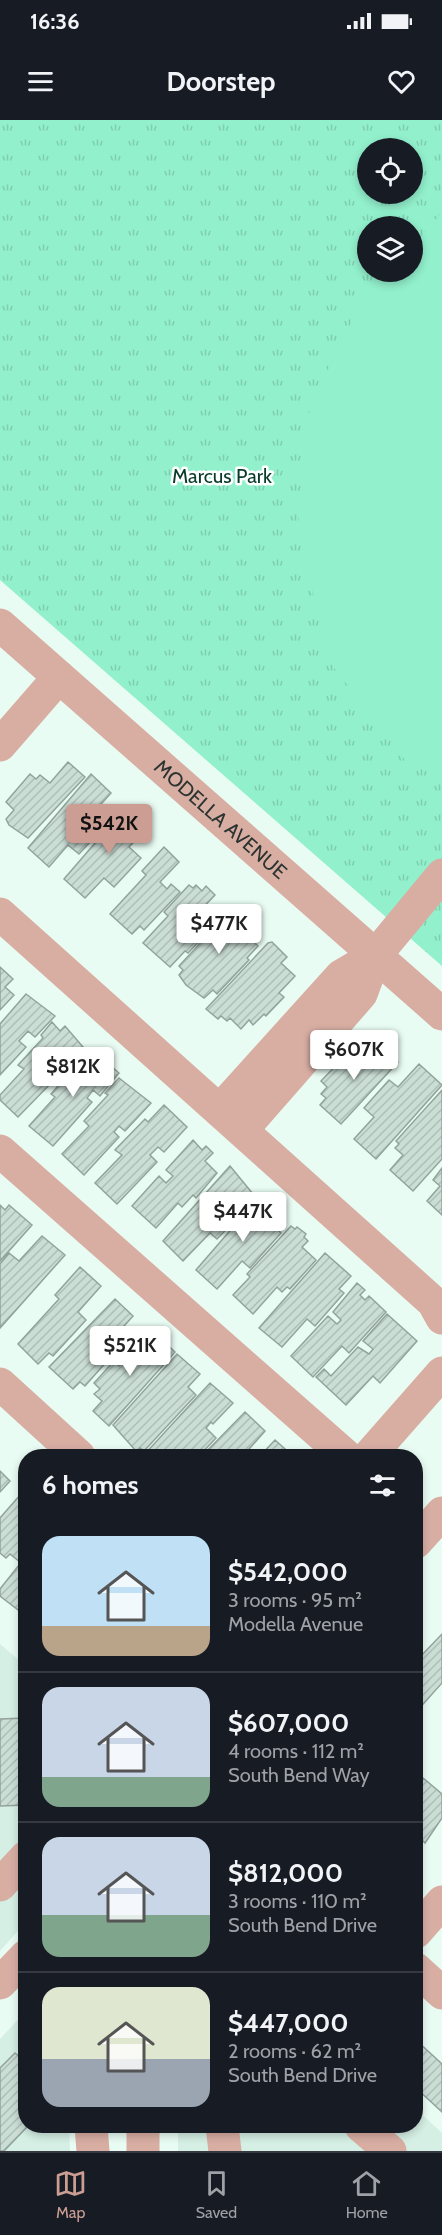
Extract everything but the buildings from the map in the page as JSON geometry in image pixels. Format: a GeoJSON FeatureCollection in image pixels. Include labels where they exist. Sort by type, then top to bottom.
{"type":"FeatureCollection","features":[{"type":"Feature","properties":{"kind":"street","name":"MODELLA AVENUE"},"geometry":{"type":"LineString","coordinates":[[0,625],[442,1014]]}},
{"type":"Feature","properties":{"kind":"street"},"geometry":{"type":"LineString","coordinates":[[0,745],[59,677]]}},
{"type":"Feature","properties":{"kind":"street"},"geometry":{"type":"LineString","coordinates":[[231,1120],[362,994],[375,956],[442,874]]}},
{"type":"Feature","properties":{"kind":"street"},"geometry":{"type":"LineString","coordinates":[[0,914],[433,1302],[442,1318]]}},
{"type":"Feature","properties":{"kind":"street"},"geometry":{"type":"LineString","coordinates":[[0,1150],[338,1449]]}},
{"type":"Feature","properties":{"kind":"street"},"geometry":{"type":"LineString","coordinates":[[375,1449],[442,1373]]}},
{"type":"Feature","properties":{"kind":"street"},"geometry":{"type":"LineString","coordinates":[[0,1384],[71,1449]]}},
{"type":"Feature","properties":{"kind":"street"},"geometry":{"type":"LineString","coordinates":[[423,1534],[441,1514]]}},
{"type":"Feature","properties":{"kind":"street"},"geometry":{"type":"LineString","coordinates":[[0,1885],[18,1866]]}},
{"type":"Feature","properties":{"kind":"street"},"geometry":{"type":"LineString","coordinates":[[423,1924],[442,1902]]}},
{"type":"Feature","properties":{"kind":"street"},"geometry":{"type":"LineString","coordinates":[[0,1983],[18,1964]]}},
{"type":"Feature","properties":{"kind":"street"},"geometry":{"type":"LineString","coordinates":[[423,1975],[442,1993]]}},
{"type":"Feature","properties":{"kind":"street"},"geometry":{"type":"LineString","coordinates":[[92,2133],[93,2151]]}},
{"type":"Feature","properties":{"kind":"street"},"geometry":{"type":"LineString","coordinates":[[143,2133],[143,2151]]}},
{"type":"Feature","properties":{"kind":"street"},"geometry":{"type":"LineString","coordinates":[[223,2133],[225,2151]]}},
{"type":"Feature","properties":{"kind":"street"},"geometry":{"type":"LineString","coordinates":[[369,2133],[390,2151]]}},
{"type":"Feature","properties":{"kind":"shaded area"},"geometry":{"type":"Polygon","coordinates":[[[0,1644],[18,1659],[18,1931],[0,1951],[0,1644]]]}},
{"type":"Feature","properties":{"kind":"shaded area"},"geometry":{"type":"Polygon","coordinates":[[[18,2020],[18,2133],[69,2133],[70,2151],[0,2151],[0,2039],[18,2020]]]}},
{"type":"Feature","properties":{"kind":"shaded area"},"geometry":{"type":"Polygon","coordinates":[[[423,2115],[442,2133],[442,2151],[178,2151],[178,2133],[423,2133],[423,2115]]]}},
{"type":"Feature","properties":{"kind":"green space","name":"Marcus Park"},"geometry":{"type":"Polygon","coordinates":[[[0,120],[442,120],[442,966],[0,580],[0,120]]]}},
{"type":"Feature","properties":{"kind":"green space"},"geometry":{"type":"Polygon","coordinates":[[[442,212],[442,768],[411,768],[328,660],[298,525],[310,405],[360,306],[381,282],[423,282],[423,234],[442,212]]]}}]}
